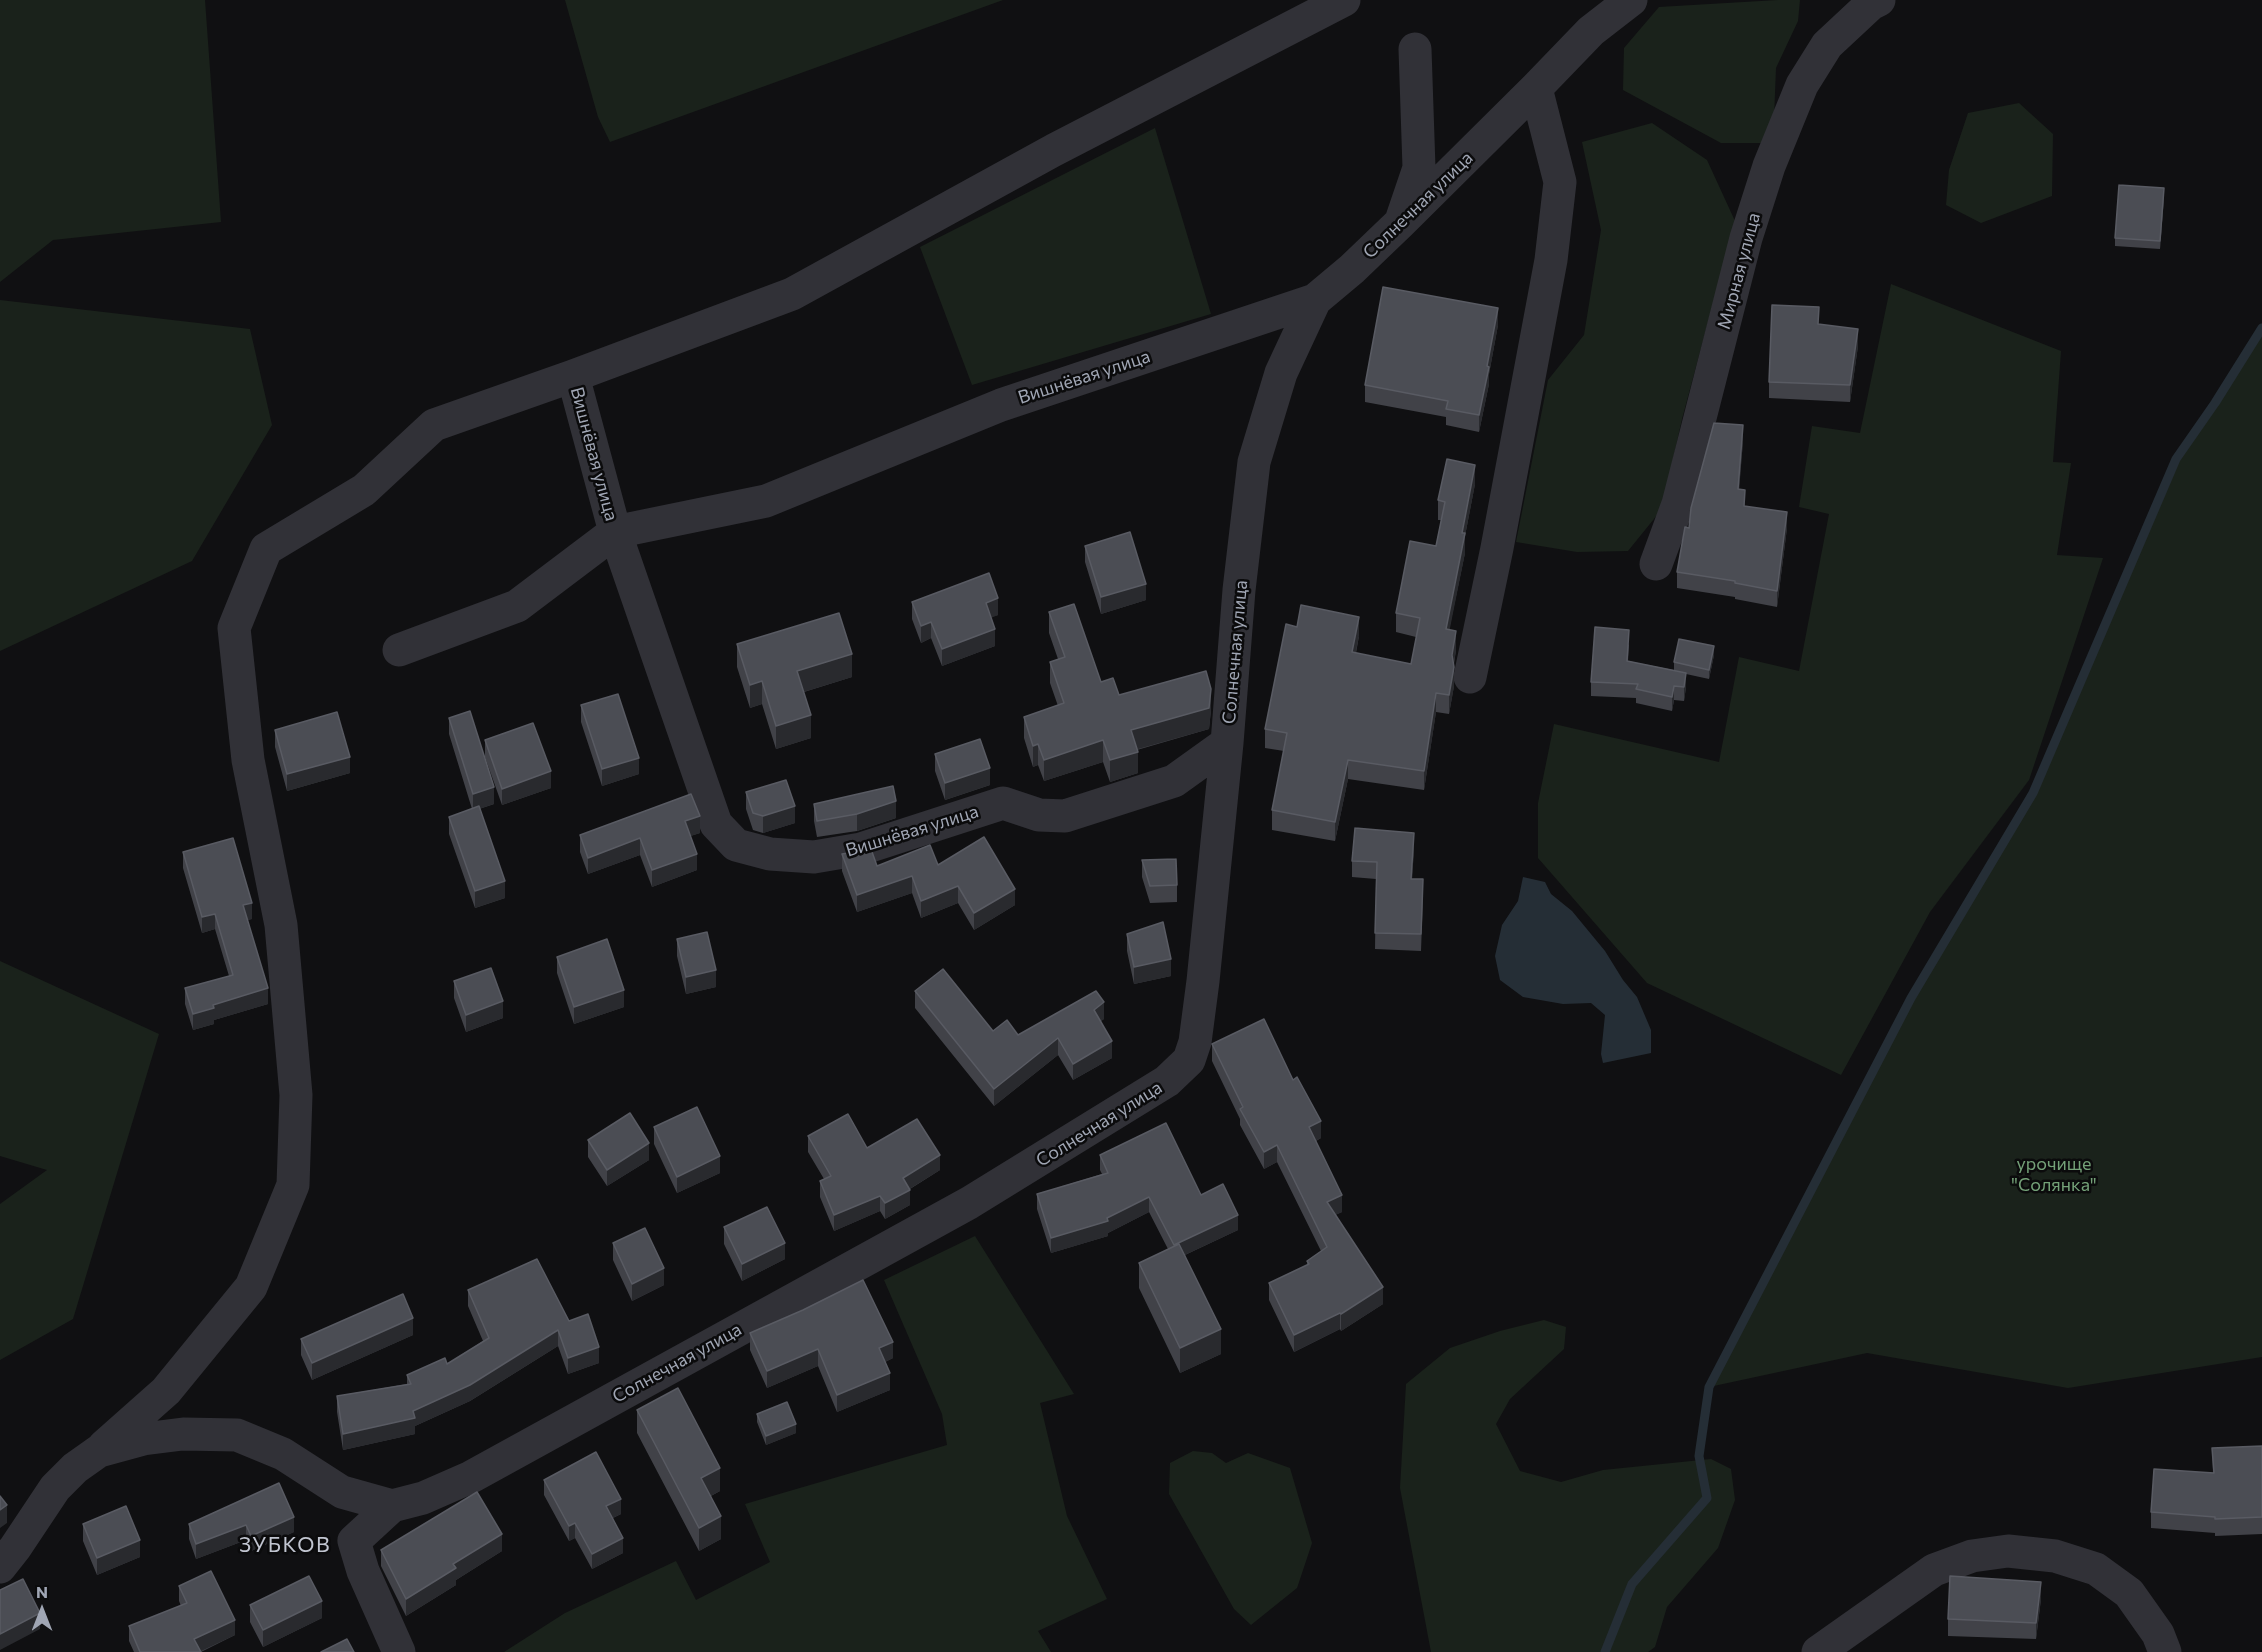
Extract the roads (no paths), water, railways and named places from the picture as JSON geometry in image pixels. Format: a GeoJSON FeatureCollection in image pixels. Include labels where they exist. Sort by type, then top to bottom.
{"type":"FeatureCollection","features":[{"type":"Feature","properties":{"kind":"street"},"geometry":{"type":"LineString","coordinates":[[0,1567],[55,1488],[75,1468],[99,1451],[166,1391],[251,1287],[293,1185],[296,1095],[281,925],[248,760],[234,628],[266,549],[364,490],[434,425],[792,294],[1054,150],[1344,0]]}},
{"type":"Feature","properties":{"kind":"street","name":"Солнечная улица"},"geometry":{"type":"LineString","coordinates":[[392,1506],[423,1498],[471,1477],[969,1203],[1167,1081],[1189,1060],[1195,1041],[1203,981],[1227,743],[1239,590],[1254,462],[1281,373],[1315,300],[1352,269],[1401,222],[1590,31],[1631,0]]}},
{"type":"Feature","properties":{"kind":"street","name":"Мирная улица"},"geometry":{"type":"LineString","coordinates":[[1656,564],[1678,504],[1746,238],[1769,166],[1802,85],[1827,45],[1875,2]]}},
{"type":"Feature","properties":{"kind":"street"},"geometry":{"type":"LineString","coordinates":[[1401,222],[1419,168],[1415,49]]}},
{"type":"Feature","properties":{"kind":"street"},"geometry":{"type":"LineString","coordinates":[[1470,677],[1497,548],[1551,260],[1560,182],[1536,88]]}},
{"type":"Feature","properties":{"kind":"street","name":"Вишнёвая улица"},"geometry":{"type":"LineString","coordinates":[[399,650],[517,606],[615,532],[766,501],[1001,405],[1315,300]]}},
{"type":"Feature","properties":{"kind":"street","name":"Вишнёвая улица"},"geometry":{"type":"LineString","coordinates":[[573,376],[615,532],[716,824],[736,845],[770,854],[814,857],[861,849],[1002,803],[1039,815],[1065,816],[1174,781],[1227,743]]}},
{"type":"Feature","properties":{"kind":"street"},"geometry":{"type":"LineString","coordinates":[[99,1451],[142,1439],[183,1434],[237,1435],[284,1454],[342,1492],[392,1506]]}},
{"type":"Feature","properties":{"kind":"street"},"geometry":{"type":"LineString","coordinates":[[392,1506],[354,1541],[363,1571],[399,1652]]}},
{"type":"Feature","properties":{"kind":"street"},"geometry":{"type":"LineString","coordinates":[[1818,1652],[1934,1570],[1972,1556],[2008,1551],[2055,1556],[2096,1569],[2129,1593],[2158,1634],[2165,1652]]}},
{"type":"Feature","properties":{"kind":"waterway"},"geometry":{"type":"LineString","coordinates":[[1605,1652],[1632,1584],[1707,1498],[1699,1456],[1709,1387],[1911,998],[2033,793],[2176,459],[2215,403],[2262,328]]}},
{"type":"Feature","properties":{"kind":"district","name":"ЗУБКОВ"},"geometry":{"type":"Point","coordinates":[285,1545]}},
{"type":"Feature","properties":{"kind":"park label","name":"урочище \"Солянка\""},"geometry":{"type":"Point","coordinates":[2054,1174]}}]}
